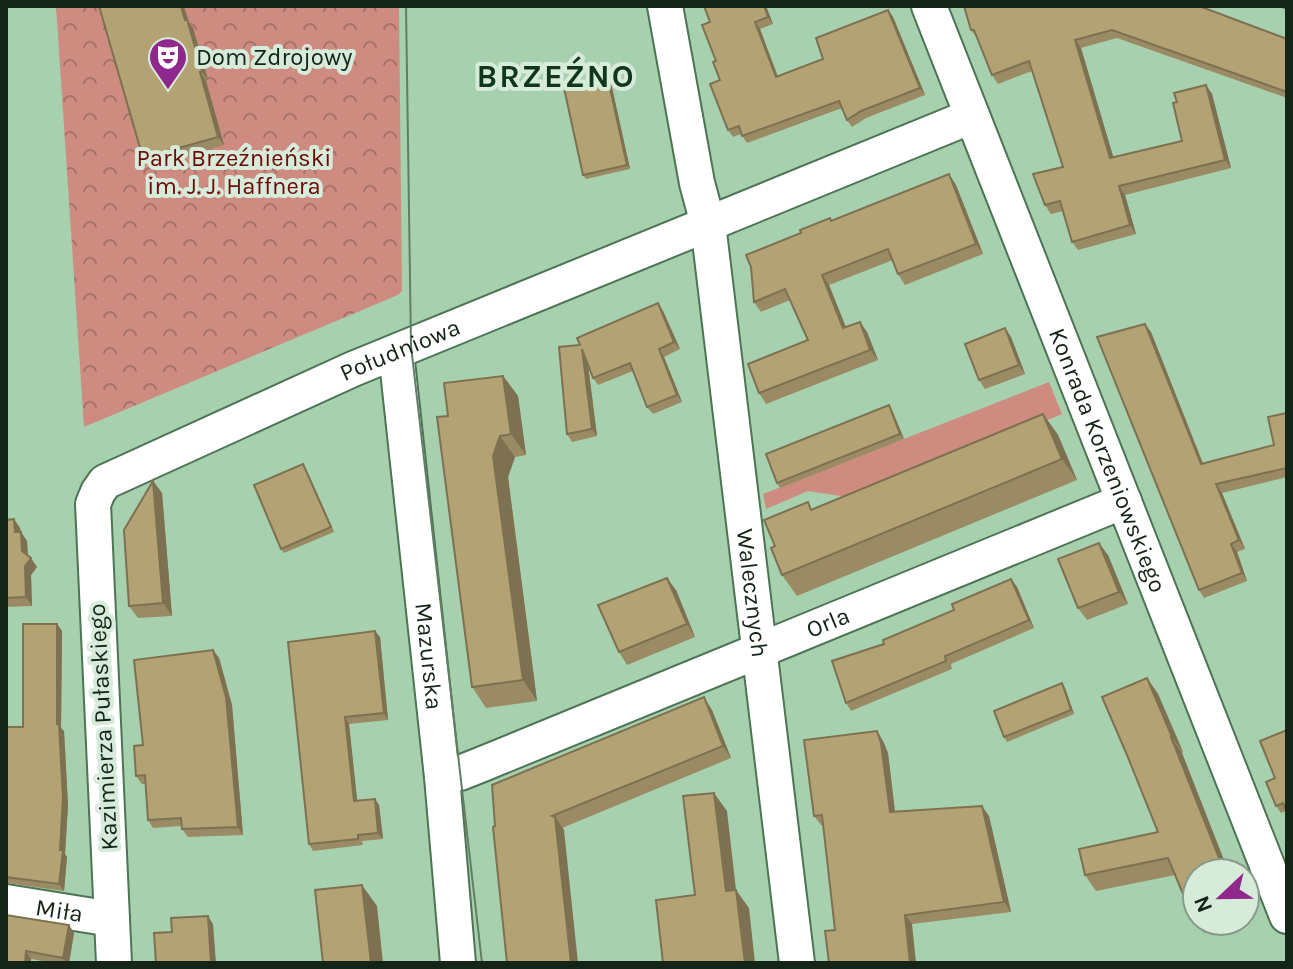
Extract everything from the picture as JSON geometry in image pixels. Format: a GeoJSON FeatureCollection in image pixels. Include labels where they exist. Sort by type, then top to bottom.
{"type":"FeatureCollection","features":[{"type":"Feature","properties":{"kind":"street"},"geometry":{"type":"LineString","coordinates":[[665,6],[697,183],[708,224]]}},
{"type":"Feature","properties":{"kind":"street","name":"Konrada Korzeniowskiego"},"geometry":{"type":"LineString","coordinates":[[929,6],[1287,916]]}},
{"type":"Feature","properties":{"kind":"street","name":"Południowa"},"geometry":{"type":"LineString","coordinates":[[98,492],[105,482],[353,369],[972,116]]}},
{"type":"Feature","properties":{"kind":"street","name":"Walecznych"},"geometry":{"type":"LineString","coordinates":[[708,224],[797,963]]}},
{"type":"Feature","properties":{"kind":"street","name":"Mazurska"},"geometry":{"type":"LineString","coordinates":[[396,352],[442,777],[458,963]]}},
{"type":"Feature","properties":{"kind":"street","name":"Kazimierza Pułaskiego"},"geometry":{"type":"LineString","coordinates":[[98,492],[93,504],[114,963]]}},
{"type":"Feature","properties":{"kind":"street","name":"Orla"},"geometry":{"type":"LineString","coordinates":[[442,777],[460,773],[760,652],[1124,501]]}},
{"type":"Feature","properties":{"kind":"street","name":"Miła"},"geometry":{"type":"LineString","coordinates":[[6,902],[112,919]]}},
{"type":"Feature","properties":{"kind":"green space","name":"Park Brzeźnieński im. J. J. Haffnera"},"geometry":{"type":"Polygon","coordinates":[[[56,6],[399,6],[402,291],[84,427],[56,6]]]}},
{"type":"Feature","properties":{"kind":"green space"},"geometry":{"type":"Polygon","coordinates":[[[1049,382],[1062,414],[860,499],[808,491],[766,509],[763,494],[1049,382]]]}},
{"type":"Feature","properties":{"kind":"building","name":"Dom Zdrojowy"},"geometry":{"type":"Polygon","coordinates":[[[99,6],[181,6],[218,137],[143,158],[99,6]]]}},
{"type":"Feature","properties":{"kind":"building"},"geometry":{"type":"Polygon","coordinates":[[[704,6],[764,6],[768,17],[755,22],[776,77],[823,59],[816,38],[888,10],[920,88],[861,111],[847,120],[839,101],[742,136],[739,126],[728,130],[710,84],[720,80],[702,25],[710,22],[704,6]]]}},
{"type":"Feature","properties":{"kind":"building"},"geometry":{"type":"Polygon","coordinates":[[[964,6],[1199,6],[1287,39],[1287,92],[1112,30],[1075,40],[1110,158],[1182,141],[1173,103],[1177,102],[1174,93],[1206,85],[1225,160],[1119,186],[1130,225],[1072,242],[1060,201],[1045,205],[1033,174],[1063,167],[1029,61],[992,75],[974,30],[971,30],[964,6]]]}},
{"type":"Feature","properties":{"kind":"building"},"geometry":{"type":"Polygon","coordinates":[[[608,79],[627,165],[583,175],[564,88],[608,79]]]}},
{"type":"Feature","properties":{"kind":"building"},"geometry":{"type":"Polygon","coordinates":[[[949,174],[976,244],[898,274],[888,249],[822,275],[843,328],[860,322],[870,350],[759,393],[748,364],[808,340],[785,289],[754,302],[751,267],[746,255],[830,218],[831,221],[949,174]]]}},
{"type":"Feature","properties":{"kind":"building"},"geometry":{"type":"Polygon","coordinates":[[[658,303],[674,342],[659,349],[677,395],[647,407],[630,363],[593,378],[582,349],[592,429],[567,434],[559,347],[580,345],[577,338],[658,303]]]}},
{"type":"Feature","properties":{"kind":"building"},"geometry":{"type":"Polygon","coordinates":[[[1145,324],[1201,464],[1274,445],[1268,417],[1287,413],[1287,468],[1216,484],[1239,540],[1231,544],[1242,573],[1199,590],[1097,337],[1145,324]]]}},
{"type":"Feature","properties":{"kind":"building"},"geometry":{"type":"Polygon","coordinates":[[[1005,328],[1019,365],[979,380],[965,344],[1005,328]]]}},
{"type":"Feature","properties":{"kind":"building"},"geometry":{"type":"Polygon","coordinates":[[[503,376],[511,434],[500,436],[493,456],[523,680],[472,687],[437,417],[448,416],[444,383],[503,376]]]}},
{"type":"Feature","properties":{"kind":"building"},"geometry":{"type":"Polygon","coordinates":[[[889,405],[900,434],[777,483],[766,454],[889,405]]]}},
{"type":"Feature","properties":{"kind":"building"},"geometry":{"type":"Polygon","coordinates":[[[1043,414],[1062,459],[782,575],[764,520],[808,502],[811,510],[1043,414]]]}},
{"type":"Feature","properties":{"kind":"building"},"geometry":{"type":"Polygon","coordinates":[[[303,464],[331,527],[281,549],[254,485],[303,464]]]}},
{"type":"Feature","properties":{"kind":"building"},"geometry":{"type":"Polygon","coordinates":[[[153,481],[163,603],[129,606],[124,530],[153,481]]]}},
{"type":"Feature","properties":{"kind":"building"},"geometry":{"type":"Polygon","coordinates":[[[14,519],[15,532],[21,532],[22,551],[31,558],[25,566],[26,597],[6,598],[6,520],[14,519]]]}},
{"type":"Feature","properties":{"kind":"building"},"geometry":{"type":"Polygon","coordinates":[[[1099,543],[1119,592],[1078,608],[1058,559],[1099,543]]]}},
{"type":"Feature","properties":{"kind":"building"},"geometry":{"type":"Polygon","coordinates":[[[667,578],[687,624],[619,652],[598,605],[667,578]]]}},
{"type":"Feature","properties":{"kind":"building"},"geometry":{"type":"Polygon","coordinates":[[[1011,579],[1029,620],[945,656],[946,661],[846,703],[832,661],[884,644],[883,640],[954,610],[952,604],[1011,579]]]}},
{"type":"Feature","properties":{"kind":"building"},"geometry":{"type":"Polygon","coordinates":[[[23,624],[57,624],[57,724],[63,798],[60,850],[63,850],[59,884],[6,877],[6,727],[23,727],[23,624]]]}},
{"type":"Feature","properties":{"kind":"building"},"geometry":{"type":"Polygon","coordinates":[[[375,631],[384,713],[345,717],[354,801],[375,799],[378,833],[358,835],[358,839],[309,844],[288,642],[375,631]]]}},
{"type":"Feature","properties":{"kind":"building"},"geometry":{"type":"Polygon","coordinates":[[[213,650],[226,697],[238,827],[182,829],[181,818],[148,820],[145,775],[136,776],[134,746],[143,745],[134,660],[213,650]]]}},
{"type":"Feature","properties":{"kind":"building"},"geometry":{"type":"Polygon","coordinates":[[[1147,678],[1172,737],[1219,857],[1181,857],[1181,889],[1168,858],[1085,875],[1079,849],[1158,832],[1102,697],[1147,678]]]}},
{"type":"Feature","properties":{"kind":"building"},"geometry":{"type":"Polygon","coordinates":[[[1062,683],[1071,710],[1004,737],[994,711],[1062,683]]]}},
{"type":"Feature","properties":{"kind":"building"},"geometry":{"type":"Polygon","coordinates":[[[704,697],[723,746],[552,816],[555,817],[571,963],[507,963],[493,827],[492,785],[704,697]]]}},
{"type":"Feature","properties":{"kind":"building"},"geometry":{"type":"Polygon","coordinates":[[[1287,730],[1287,813],[1283,803],[1276,806],[1266,782],[1275,778],[1260,741],[1287,730]]]}},
{"type":"Feature","properties":{"kind":"building"},"geometry":{"type":"Polygon","coordinates":[[[877,731],[890,812],[982,806],[1004,902],[905,915],[910,963],[829,963],[825,931],[835,930],[822,815],[814,816],[804,740],[877,731]]]}},
{"type":"Feature","properties":{"kind":"building"},"geometry":{"type":"Polygon","coordinates":[[[714,793],[726,891],[736,890],[745,963],[663,963],[656,900],[695,895],[683,796],[714,793]]]}},
{"type":"Feature","properties":{"kind":"building"},"geometry":{"type":"Polygon","coordinates":[[[362,885],[371,963],[323,963],[315,890],[362,885]]]}},
{"type":"Feature","properties":{"kind":"building"},"geometry":{"type":"Polygon","coordinates":[[[6,915],[69,925],[63,958],[26,951],[25,963],[6,963],[6,915]]]}},
{"type":"Feature","properties":{"kind":"building"},"geometry":{"type":"Polygon","coordinates":[[[208,916],[211,963],[156,963],[154,933],[172,932],[171,918],[208,916]]]}},
{"type":"Feature","properties":{"kind":"tram line"},"geometry":{"type":"LineString","coordinates":[[406,6],[411,346],[482,963]]}},
{"type":"Feature","properties":{"kind":"tram line"},"geometry":{"type":"LineString","coordinates":[[1279,6],[1287,9]]}},
{"type":"Feature","properties":{"kind":"place","name":"Dom Zdrojowy"},"geometry":{"type":"Point","coordinates":[168,91]}},
{"type":"Feature","properties":{"kind":"district","name":"BRZEŹNO"},"geometry":{"type":"Point","coordinates":[556,76]}}]}
